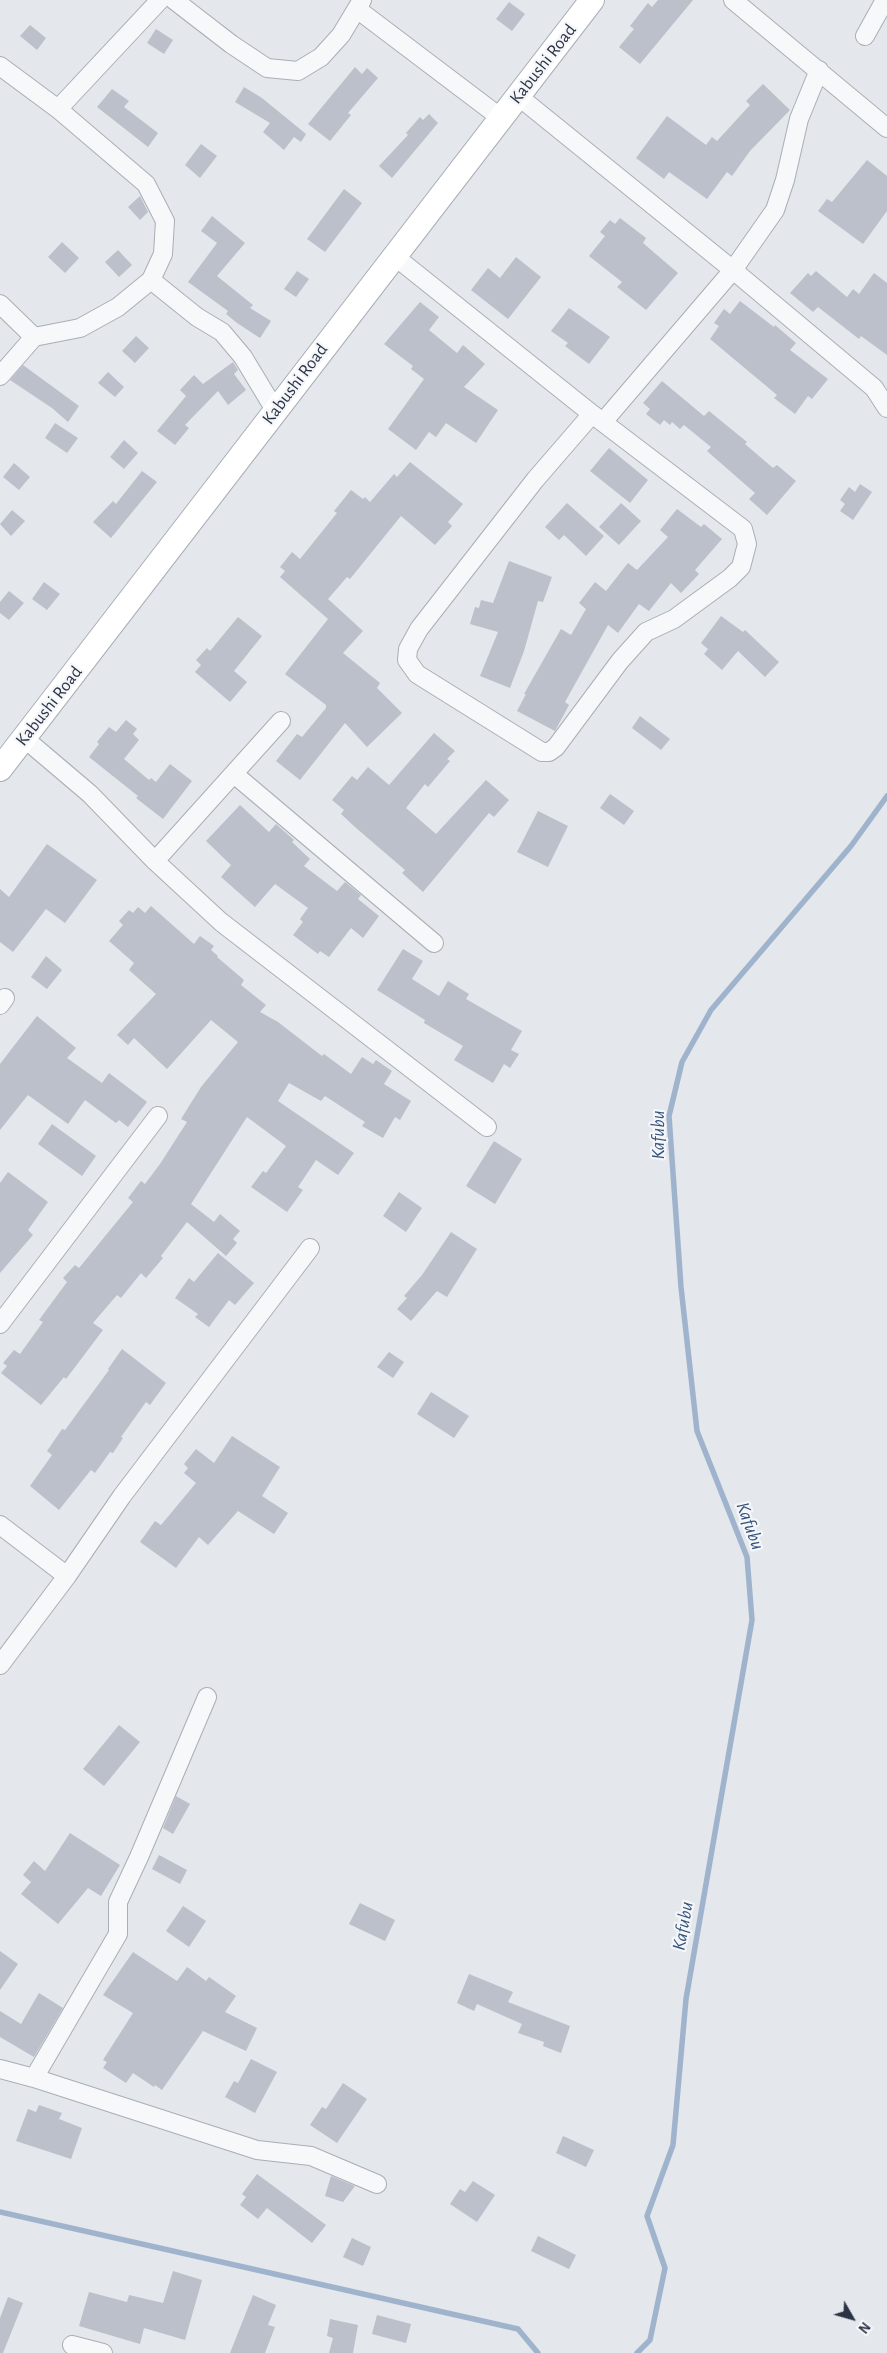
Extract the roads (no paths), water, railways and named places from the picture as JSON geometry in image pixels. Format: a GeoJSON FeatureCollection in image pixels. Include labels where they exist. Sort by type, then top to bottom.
{"type":"FeatureCollection","features":[{"type":"Feature","properties":{"kind":"main road","name":"Kabushi Road"},"geometry":{"type":"LineString","coordinates":[[0,769],[393,255],[592,0]]}},
{"type":"Feature","properties":{"kind":"street"},"geometry":{"type":"LineString","coordinates":[[58,109],[160,0]]}},
{"type":"Feature","properties":{"kind":"street"},"geometry":{"type":"LineString","coordinates":[[174,0],[231,44],[267,68],[298,71],[321,57],[341,35],[360,5],[501,118]]}},
{"type":"Feature","properties":{"kind":"street"},"geometry":{"type":"LineString","coordinates":[[733,0],[887,128]]}},
{"type":"Feature","properties":{"kind":"street"},"geometry":{"type":"LineString","coordinates":[[865,36],[885,0]]}},
{"type":"Feature","properties":{"kind":"street"},"geometry":{"type":"LineString","coordinates":[[0,66],[58,109],[146,184],[165,220],[163,254],[151,280],[118,307],[80,328],[34,336],[0,376]]}},
{"type":"Feature","properties":{"kind":"street"},"geometry":{"type":"LineString","coordinates":[[393,255],[598,418],[729,516],[743,529],[747,544],[741,567],[730,578],[674,620],[646,632],[620,661],[556,747],[549,752],[542,752],[417,674],[407,660],[408,649],[419,629],[528,488],[598,418],[733,270],[775,210],[799,119],[819,70]]}},
{"type":"Feature","properties":{"kind":"street"},"geometry":{"type":"LineString","coordinates":[[518,96],[733,270],[874,388],[887,408]]}},
{"type":"Feature","properties":{"kind":"street"},"geometry":{"type":"LineString","coordinates":[[151,280],[197,317],[222,332],[243,357],[275,410]]}},
{"type":"Feature","properties":{"kind":"street"},"geometry":{"type":"LineString","coordinates":[[0,304],[34,336]]}},
{"type":"Feature","properties":{"kind":"street"},"geometry":{"type":"LineString","coordinates":[[155,861],[281,722]]}},
{"type":"Feature","properties":{"kind":"street"},"geometry":{"type":"LineString","coordinates":[[24,738],[90,794],[155,861],[221,922],[487,1127]]}},
{"type":"Feature","properties":{"kind":"street"},"geometry":{"type":"LineString","coordinates":[[234,774],[434,943]]}},
{"type":"Feature","properties":{"kind":"street"},"geometry":{"type":"LineString","coordinates":[[0,1324],[158,1116]]}},
{"type":"Feature","properties":{"kind":"street"},"geometry":{"type":"LineString","coordinates":[[0,1665],[67,1576],[122,1496],[310,1248]]}},
{"type":"Feature","properties":{"kind":"street"},"geometry":{"type":"LineString","coordinates":[[0,1525],[67,1576]]}},
{"type":"Feature","properties":{"kind":"street"},"geometry":{"type":"LineString","coordinates":[[34,2078],[118,1934],[118,1902],[207,1697]]}},
{"type":"Feature","properties":{"kind":"street"},"geometry":{"type":"LineString","coordinates":[[0,2069],[34,2078],[257,2150],[311,2156],[376,2184]]}},
{"type":"Feature","properties":{"kind":"street"},"geometry":{"type":"LineString","coordinates":[[72,2345],[102,2353]]}},
{"type":"Feature","properties":{"kind":"waterway","name":"Kafubu"},"geometry":{"type":"LineString","coordinates":[[637,2353],[650,2340],[665,2268],[647,2216],[673,2145],[686,1999],[752,1620],[747,1557],[697,1431],[681,1287],[669,1116],[682,1062],[711,1010],[851,846],[887,796]]}},
{"type":"Feature","properties":{"kind":"waterway"},"geometry":{"type":"LineString","coordinates":[[0,2212],[518,2329],[538,2353]]}}]}
